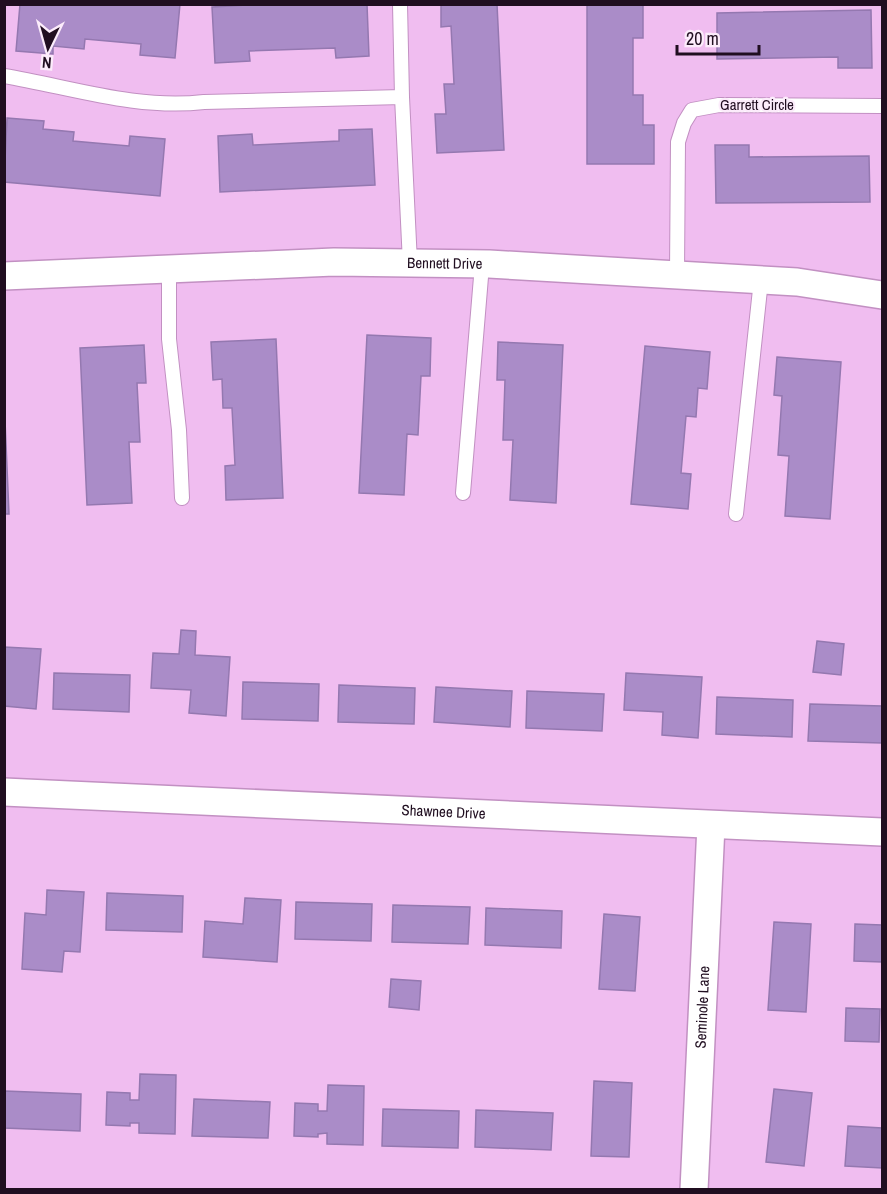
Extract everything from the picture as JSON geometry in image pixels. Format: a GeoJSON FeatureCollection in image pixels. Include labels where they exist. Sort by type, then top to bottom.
{"type":"FeatureCollection","features":[{"type":"Feature","properties":{"kind":"street","name":"Bennett Drive"},"geometry":{"type":"LineString","coordinates":[[4,276],[169,271],[334,261],[677,274],[797,282],[882,295]]}},
{"type":"Feature","properties":{"kind":"street","name":"Shawnee Drive"},"geometry":{"type":"LineString","coordinates":[[4,792],[882,832]]}},
{"type":"Feature","properties":{"kind":"street","name":"Seminole Lane"},"geometry":{"type":"LineString","coordinates":[[694,1190],[711,825]]}},
{"type":"Feature","properties":{"kind":"lane"},"geometry":{"type":"LineString","coordinates":[[400,4],[410,263]]}},
{"type":"Feature","properties":{"kind":"lane"},"geometry":{"type":"LineString","coordinates":[[4,76],[92,94],[174,105],[204,102],[402,97]]}},
{"type":"Feature","properties":{"kind":"lane","name":"Garrett Circle"},"geometry":{"type":"LineString","coordinates":[[677,274],[678,142],[684,123],[692,110],[719,105],[882,106]]}},
{"type":"Feature","properties":{"kind":"lane"},"geometry":{"type":"LineString","coordinates":[[463,493],[482,265]]}},
{"type":"Feature","properties":{"kind":"lane"},"geometry":{"type":"LineString","coordinates":[[169,271],[169,339],[179,430],[182,498]]}},
{"type":"Feature","properties":{"kind":"lane"},"geometry":{"type":"LineString","coordinates":[[736,514],[760,280]]}},
{"type":"Feature","properties":{"kind":"building"},"geometry":{"type":"Polygon","coordinates":[[[20,4],[180,4],[175,58],[140,55],[141,44],[85,39],[84,49],[53,46],[53,54],[16,51],[20,4]]]}},
{"type":"Feature","properties":{"kind":"building"},"geometry":{"type":"Polygon","coordinates":[[[264,4],[367,4],[369,56],[336,58],[335,48],[249,51],[250,61],[215,63],[212,7],[264,4]]]}},
{"type":"Feature","properties":{"kind":"building"},"geometry":{"type":"Polygon","coordinates":[[[441,4],[497,4],[504,150],[437,153],[435,114],[446,114],[444,84],[454,84],[451,26],[441,27],[441,4]]]}},
{"type":"Feature","properties":{"kind":"building"},"geometry":{"type":"Polygon","coordinates":[[[587,4],[643,4],[643,38],[633,38],[633,95],[643,95],[643,125],[654,125],[654,164],[587,164],[587,4]]]}},
{"type":"Feature","properties":{"kind":"building"},"geometry":{"type":"Polygon","coordinates":[[[871,10],[872,68],[838,68],[838,57],[717,59],[717,13],[871,10]]]}},
{"type":"Feature","properties":{"kind":"building"},"geometry":{"type":"Polygon","coordinates":[[[7,118],[44,121],[43,129],[74,132],[73,141],[129,146],[130,136],[165,139],[160,196],[4,182],[7,118]]]}},
{"type":"Feature","properties":{"kind":"building"},"geometry":{"type":"Polygon","coordinates":[[[372,129],[375,185],[220,192],[218,136],[252,134],[253,145],[339,141],[339,130],[372,129]]]}},
{"type":"Feature","properties":{"kind":"building"},"geometry":{"type":"Polygon","coordinates":[[[715,145],[749,145],[749,157],[869,156],[870,202],[716,203],[715,145]]]}},
{"type":"Feature","properties":{"kind":"building"},"geometry":{"type":"Polygon","coordinates":[[[367,335],[431,338],[430,376],[421,376],[418,435],[407,434],[404,495],[359,493],[367,335]]]}},
{"type":"Feature","properties":{"kind":"building"},"geometry":{"type":"Polygon","coordinates":[[[276,339],[283,498],[226,500],[225,466],[235,465],[232,408],[223,408],[222,379],[213,380],[211,342],[276,339]]]}},
{"type":"Feature","properties":{"kind":"building"},"geometry":{"type":"Polygon","coordinates":[[[498,342],[563,345],[556,503],[510,500],[513,440],[503,440],[505,380],[497,380],[498,342]]]}},
{"type":"Feature","properties":{"kind":"building"},"geometry":{"type":"Polygon","coordinates":[[[144,345],[146,383],[137,383],[140,442],[129,442],[132,503],[87,505],[80,348],[144,345]]]}},
{"type":"Feature","properties":{"kind":"building"},"geometry":{"type":"Polygon","coordinates":[[[645,346],[710,352],[707,389],[698,388],[696,417],[686,416],[681,473],[691,474],[688,509],[631,504],[645,346]]]}},
{"type":"Feature","properties":{"kind":"building"},"geometry":{"type":"Polygon","coordinates":[[[777,357],[841,362],[830,519],[785,516],[789,456],[778,455],[782,396],[774,395],[777,357]]]}},
{"type":"Feature","properties":{"kind":"building"},"geometry":{"type":"Polygon","coordinates":[[[4,397],[9,514],[4,514],[4,397]]]}},
{"type":"Feature","properties":{"kind":"building"},"geometry":{"type":"Polygon","coordinates":[[[181,630],[196,631],[195,655],[230,657],[226,716],[189,713],[191,690],[151,688],[153,653],[179,654],[181,630]]]}},
{"type":"Feature","properties":{"kind":"building"},"geometry":{"type":"Polygon","coordinates":[[[817,641],[844,644],[841,675],[813,672],[817,641]]]}},
{"type":"Feature","properties":{"kind":"building"},"geometry":{"type":"Polygon","coordinates":[[[4,647],[41,649],[36,709],[4,706],[4,647]]]}},
{"type":"Feature","properties":{"kind":"building"},"geometry":{"type":"Polygon","coordinates":[[[54,673],[130,675],[129,712],[53,709],[54,673]]]}},
{"type":"Feature","properties":{"kind":"building"},"geometry":{"type":"Polygon","coordinates":[[[626,673],[702,677],[698,738],[662,735],[663,712],[624,710],[626,673]]]}},
{"type":"Feature","properties":{"kind":"building"},"geometry":{"type":"Polygon","coordinates":[[[243,682],[319,684],[318,721],[242,719],[243,682]]]}},
{"type":"Feature","properties":{"kind":"building"},"geometry":{"type":"Polygon","coordinates":[[[339,685],[415,688],[414,724],[338,722],[339,685]]]}},
{"type":"Feature","properties":{"kind":"building"},"geometry":{"type":"Polygon","coordinates":[[[436,687],[512,691],[510,727],[434,722],[436,687]]]}},
{"type":"Feature","properties":{"kind":"building"},"geometry":{"type":"Polygon","coordinates":[[[527,691],[604,694],[602,731],[526,728],[527,691]]]}},
{"type":"Feature","properties":{"kind":"building"},"geometry":{"type":"Polygon","coordinates":[[[717,697],[793,700],[792,737],[716,734],[717,697]]]}},
{"type":"Feature","properties":{"kind":"building"},"geometry":{"type":"Polygon","coordinates":[[[810,704],[882,706],[882,743],[808,741],[810,704]]]}},
{"type":"Feature","properties":{"kind":"building"},"geometry":{"type":"Polygon","coordinates":[[[47,890],[84,892],[80,952],[64,951],[62,972],[22,969],[25,913],[46,915],[47,890]]]}},
{"type":"Feature","properties":{"kind":"building"},"geometry":{"type":"Polygon","coordinates":[[[107,893],[183,896],[182,932],[106,930],[107,893]]]}},
{"type":"Feature","properties":{"kind":"building"},"geometry":{"type":"Polygon","coordinates":[[[245,898],[281,900],[277,962],[203,957],[205,921],[243,924],[245,898]]]}},
{"type":"Feature","properties":{"kind":"building"},"geometry":{"type":"Polygon","coordinates":[[[296,902],[372,904],[371,941],[295,939],[296,902]]]}},
{"type":"Feature","properties":{"kind":"building"},"geometry":{"type":"Polygon","coordinates":[[[393,905],[470,907],[468,944],[392,942],[393,905]]]}},
{"type":"Feature","properties":{"kind":"building"},"geometry":{"type":"Polygon","coordinates":[[[486,908],[562,911],[561,948],[485,945],[486,908]]]}},
{"type":"Feature","properties":{"kind":"building"},"geometry":{"type":"Polygon","coordinates":[[[604,914],[640,917],[635,991],[599,989],[604,914]]]}},
{"type":"Feature","properties":{"kind":"building"},"geometry":{"type":"Polygon","coordinates":[[[774,922],[811,924],[806,1012],[768,1010],[774,922]]]}},
{"type":"Feature","properties":{"kind":"building"},"geometry":{"type":"Polygon","coordinates":[[[855,924],[882,925],[882,962],[854,961],[855,924]]]}},
{"type":"Feature","properties":{"kind":"building"},"geometry":{"type":"Polygon","coordinates":[[[391,979],[421,981],[419,1010],[389,1007],[391,979]]]}},
{"type":"Feature","properties":{"kind":"building"},"geometry":{"type":"Polygon","coordinates":[[[846,1008],[880,1009],[879,1042],[845,1041],[846,1008]]]}},
{"type":"Feature","properties":{"kind":"building"},"geometry":{"type":"Polygon","coordinates":[[[140,1074],[176,1075],[175,1134],[139,1133],[139,1123],[130,1123],[130,1126],[106,1125],[107,1092],[130,1093],[130,1100],[139,1100],[140,1074]]]}},
{"type":"Feature","properties":{"kind":"building"},"geometry":{"type":"Polygon","coordinates":[[[594,1081],[632,1083],[629,1157],[591,1156],[594,1081]]]}},
{"type":"Feature","properties":{"kind":"building"},"geometry":{"type":"Polygon","coordinates":[[[328,1085],[364,1086],[363,1145],[327,1144],[327,1133],[318,1134],[318,1137],[294,1136],[295,1103],[318,1104],[318,1111],[327,1111],[328,1085]]]}},
{"type":"Feature","properties":{"kind":"building"},"geometry":{"type":"Polygon","coordinates":[[[774,1089],[812,1093],[804,1166],[766,1162],[774,1089]]]}},
{"type":"Feature","properties":{"kind":"building"},"geometry":{"type":"Polygon","coordinates":[[[5,1091],[81,1094],[80,1131],[4,1128],[5,1091]]]}},
{"type":"Feature","properties":{"kind":"building"},"geometry":{"type":"Polygon","coordinates":[[[194,1099],[270,1102],[268,1138],[192,1136],[194,1099]]]}},
{"type":"Feature","properties":{"kind":"building"},"geometry":{"type":"Polygon","coordinates":[[[383,1109],[459,1111],[458,1148],[382,1146],[383,1109]]]}},
{"type":"Feature","properties":{"kind":"building"},"geometry":{"type":"Polygon","coordinates":[[[476,1110],[553,1113],[551,1150],[475,1147],[476,1110]]]}},
{"type":"Feature","properties":{"kind":"building"},"geometry":{"type":"Polygon","coordinates":[[[848,1126],[882,1128],[882,1168],[845,1166],[848,1126]]]}}]}
